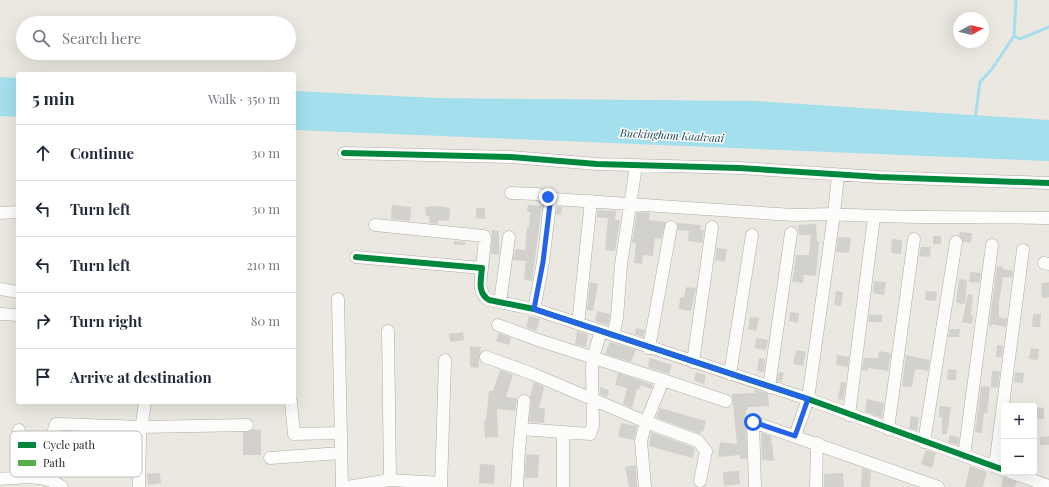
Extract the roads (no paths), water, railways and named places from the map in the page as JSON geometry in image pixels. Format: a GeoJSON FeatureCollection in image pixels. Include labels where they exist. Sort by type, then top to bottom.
{"type":"FeatureCollection","features":[{"type":"Feature","properties":{"kind":"street"},"geometry":{"type":"LineString","coordinates":[[344,153],[511,157],[636,166],[739,168],[838,175],[1049,183]]}},
{"type":"Feature","properties":{"kind":"street"},"geometry":{"type":"LineString","coordinates":[[613,336],[617,318],[621,265],[636,166]]}},
{"type":"Feature","properties":{"kind":"street"},"geometry":{"type":"LineString","coordinates":[[795,436],[808,399],[834,214],[838,175]]}},
{"type":"Feature","properties":{"kind":"street"},"geometry":{"type":"LineString","coordinates":[[511,193],[537,194],[554,199],[787,215],[834,214],[874,217],[955,216],[1049,218]]}},
{"type":"Feature","properties":{"kind":"street"},"geometry":{"type":"LineString","coordinates":[[534,309],[543,262],[550,204],[554,199]]}},
{"type":"Feature","properties":{"kind":"street"},"geometry":{"type":"LineString","coordinates":[[578,324],[591,201]]}},
{"type":"Feature","properties":{"kind":"street"},"geometry":{"type":"LineString","coordinates":[[0,213],[16,212]]}},
{"type":"Feature","properties":{"kind":"street"},"geometry":{"type":"LineString","coordinates":[[850,415],[874,217]]}},
{"type":"Feature","properties":{"kind":"street"},"geometry":{"type":"LineString","coordinates":[[375,225],[484,236],[485,239],[480,286],[482,294],[488,300],[534,309],[808,399],[999,468],[1023,250]]}},
{"type":"Feature","properties":{"kind":"street"},"geometry":{"type":"LineString","coordinates":[[649,348],[671,227]]}},
{"type":"Feature","properties":{"kind":"street"},"geometry":{"type":"LineString","coordinates":[[693,362],[712,227]]}},
{"type":"Feature","properties":{"kind":"street"},"geometry":{"type":"LineString","coordinates":[[769,387],[791,233]]}},
{"type":"Feature","properties":{"kind":"street"},"geometry":{"type":"LineString","coordinates":[[730,374],[752,235]]}},
{"type":"Feature","properties":{"kind":"street"},"geometry":{"type":"LineString","coordinates":[[500,302],[509,237]]}},
{"type":"Feature","properties":{"kind":"street"},"geometry":{"type":"LineString","coordinates":[[888,429],[914,240]]}},
{"type":"Feature","properties":{"kind":"street"},"geometry":{"type":"LineString","coordinates":[[924,442],[956,242]]}},
{"type":"Feature","properties":{"kind":"street"},"geometry":{"type":"LineString","coordinates":[[964,456],[992,245]]}},
{"type":"Feature","properties":{"kind":"street"},"geometry":{"type":"LineString","coordinates":[[356,257],[482,268]]}},
{"type":"Feature","properties":{"kind":"street"},"geometry":{"type":"LineString","coordinates":[[0,289],[16,292]]}},
{"type":"Feature","properties":{"kind":"street"},"geometry":{"type":"LineString","coordinates":[[338,299],[342,487]]}},
{"type":"Feature","properties":{"kind":"street"},"geometry":{"type":"LineString","coordinates":[[0,314],[16,315]]}},
{"type":"Feature","properties":{"kind":"street"},"geometry":{"type":"LineString","coordinates":[[498,325],[538,340],[726,401]]}},
{"type":"Feature","properties":{"kind":"street"},"geometry":{"type":"LineString","coordinates":[[521,429],[590,434],[593,425],[593,357],[601,331]]}},
{"type":"Feature","properties":{"kind":"street"},"geometry":{"type":"LineString","coordinates":[[388,332],[394,483]]}},
{"type":"Feature","properties":{"kind":"street"},"geometry":{"type":"LineString","coordinates":[[486,356],[646,422],[690,438],[703,446],[706,450],[706,457],[700,480]]}},
{"type":"Feature","properties":{"kind":"street"},"geometry":{"type":"LineString","coordinates":[[347,487],[394,483],[441,485],[445,360]]}},
{"type":"Feature","properties":{"kind":"street"},"geometry":{"type":"LineString","coordinates":[[644,487],[641,441],[646,422],[663,380]]}},
{"type":"Feature","properties":{"kind":"street"},"geometry":{"type":"LineString","coordinates":[[517,487],[524,401]]}},
{"type":"Feature","properties":{"kind":"street"},"geometry":{"type":"LineString","coordinates":[[141,431],[145,404]]}},
{"type":"Feature","properties":{"kind":"street"},"geometry":{"type":"LineString","coordinates":[[291,404],[294,434],[340,433]]}},
{"type":"Feature","properties":{"kind":"street"},"geometry":{"type":"LineString","coordinates":[[755,487],[753,422],[817,443],[938,487]]}},
{"type":"Feature","properties":{"kind":"street"},"geometry":{"type":"LineString","coordinates":[[54,431],[56,424],[141,427],[247,425]]}},
{"type":"Feature","properties":{"kind":"street"},"geometry":{"type":"LineString","coordinates":[[563,432],[563,487]]}},
{"type":"Feature","properties":{"kind":"street"},"geometry":{"type":"LineString","coordinates":[[816,487],[817,443]]}},
{"type":"Feature","properties":{"kind":"street"},"geometry":{"type":"LineString","coordinates":[[270,458],[341,453]]}},
{"type":"Feature","properties":{"kind":"street"},"geometry":{"type":"LineString","coordinates":[[1018,475],[1049,486]]}},
{"type":"Feature","properties":{"kind":"street"},"geometry":{"type":"LineString","coordinates":[[0,479],[17,478],[57,483]]}},
{"type":"Feature","properties":{"kind":"water"},"geometry":{"type":"Polygon","coordinates":[[[0,77],[16,78],[16,117],[0,116],[0,77]]]}},
{"type":"Feature","properties":{"kind":"water","name":"Buckingham Kaalvaai"},"geometry":{"type":"Polygon","coordinates":[[[296,91],[436,98],[755,101],[1049,120],[1049,161],[296,130],[296,91]]]}},
{"type":"Feature","properties":{"kind":"waterway"},"geometry":{"type":"LineString","coordinates":[[975,119],[980,82],[992,69],[1014,36],[1016,0]]}},
{"type":"Feature","properties":{"kind":"waterway"},"geometry":{"type":"LineString","coordinates":[[1014,36],[1020,39],[1049,27]]}}]}
